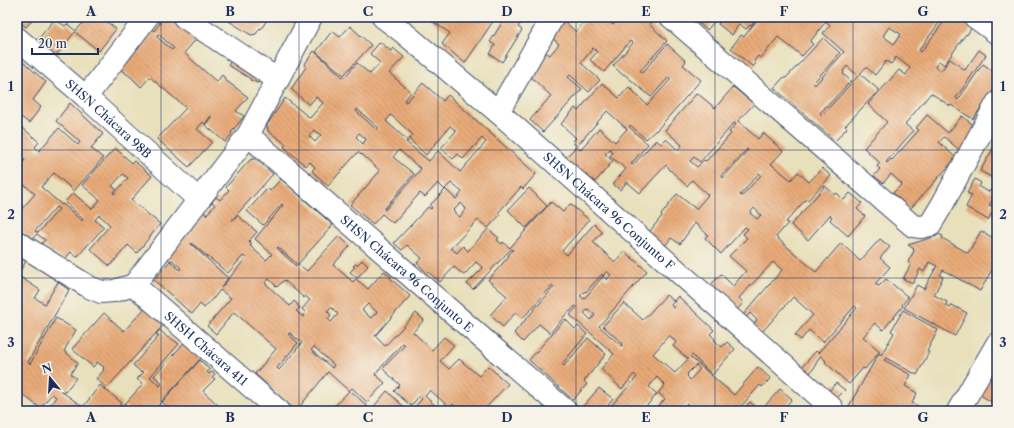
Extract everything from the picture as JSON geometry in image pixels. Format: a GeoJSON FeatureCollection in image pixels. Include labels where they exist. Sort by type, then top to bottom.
{"type":"FeatureCollection","features":[{"type":"Feature","properties":{"kind":"street"},"geometry":{"type":"LineString","coordinates":[[86,97],[147,17]]}},
{"type":"Feature","properties":{"kind":"street"},"geometry":{"type":"LineString","coordinates":[[184,17],[278,80]]}},
{"type":"Feature","properties":{"kind":"street"},"geometry":{"type":"LineString","coordinates":[[17,242],[77,280],[101,292],[114,291],[134,285],[248,135],[311,17]]}},
{"type":"Feature","properties":{"kind":"street","name":"SHSN Chácara 96 Conjunto F"},"geometry":{"type":"LineString","coordinates":[[382,17],[409,25],[498,112],[831,410]]}},
{"type":"Feature","properties":{"kind":"street"},"geometry":{"type":"LineString","coordinates":[[498,112],[553,17]]}},
{"type":"Feature","properties":{"kind":"street"},"geometry":{"type":"LineString","coordinates":[[671,17],[913,226],[921,227],[930,225],[997,102]]}},
{"type":"Feature","properties":{"kind":"street"},"geometry":{"type":"LineString","coordinates":[[975,17],[997,33]]}},
{"type":"Feature","properties":{"kind":"street","name":"SHSN Chácara 98B"},"geometry":{"type":"LineString","coordinates":[[17,38],[86,97],[199,200]]}},
{"type":"Feature","properties":{"kind":"street","name":"SHSN Chácara 96 Conjunto E"},"geometry":{"type":"LineString","coordinates":[[248,135],[566,411]]}},
{"type":"Feature","properties":{"kind":"street","name":"SHSH Chácara 411"},"geometry":{"type":"LineString","coordinates":[[134,285],[279,411]]}},
{"type":"Feature","properties":{"kind":"street"},"geometry":{"type":"LineString","coordinates":[[958,411],[997,344]]}},
{"type":"Feature","properties":{"kind":"building"},"geometry":{"type":"Polygon","coordinates":[[[17,17],[35,17],[26,27],[17,20],[17,17]]]}},
{"type":"Feature","properties":{"kind":"building"},"geometry":{"type":"Polygon","coordinates":[[[88,17],[101,17],[116,29],[99,51],[75,32],[52,60],[34,44],[55,19],[65,26],[67,24],[76,31],[88,17]]]}},
{"type":"Feature","properties":{"kind":"building"},"geometry":{"type":"Polygon","coordinates":[[[156,17],[175,17],[200,35],[184,53],[217,82],[222,75],[225,78],[224,79],[248,97],[236,111],[244,116],[225,142],[205,125],[211,116],[205,124],[203,122],[197,129],[212,142],[189,167],[157,139],[186,108],[150,77],[141,87],[120,69],[149,26],[154,31],[160,23],[158,21],[153,28],[150,25],[156,17]],[[158,34],[156,36],[172,50],[174,48],[158,34]]]}},
{"type":"Feature","properties":{"kind":"building"},"geometry":{"type":"Polygon","coordinates":[[[232,17],[269,17],[256,34],[251,35],[229,21],[232,17]]]}},
{"type":"Feature","properties":{"kind":"building"},"geometry":{"type":"Polygon","coordinates":[[[432,17],[496,17],[465,63],[442,44],[450,33],[430,20],[432,17]]]}},
{"type":"Feature","properties":{"kind":"building"},"geometry":{"type":"Polygon","coordinates":[[[503,17],[525,17],[518,27],[522,30],[502,62],[490,54],[495,45],[490,42],[505,18],[503,17]]]}},
{"type":"Feature","properties":{"kind":"building"},"geometry":{"type":"Polygon","coordinates":[[[588,17],[603,17],[613,25],[620,17],[652,17],[654,19],[649,24],[667,41],[640,71],[642,73],[667,44],[686,61],[683,65],[701,80],[656,131],[646,139],[630,125],[629,127],[648,144],[631,164],[633,165],[656,140],[661,144],[666,139],[678,150],[682,145],[665,130],[697,93],[715,108],[733,87],[754,104],[738,121],[758,139],[763,133],[783,151],[771,164],[791,180],[798,172],[809,182],[822,168],[831,176],[808,200],[806,199],[786,222],[788,223],[776,237],[816,272],[841,243],[860,261],[880,239],[890,247],[880,258],[890,267],[875,284],[879,286],[886,279],[908,297],[902,305],[903,306],[883,330],[875,323],[863,337],[880,351],[865,369],[863,368],[849,384],[825,362],[826,361],[821,356],[810,373],[802,367],[816,351],[818,353],[857,308],[855,306],[823,342],[809,330],[801,340],[795,335],[813,315],[793,297],[761,333],[753,325],[757,320],[750,313],[745,319],[742,316],[782,270],[773,262],[739,298],[743,303],[736,311],[709,287],[721,274],[733,286],[746,271],[729,256],[747,238],[743,234],[748,229],[745,227],[721,254],[705,238],[708,235],[695,223],[680,244],[671,238],[664,247],[647,235],[677,194],[696,209],[708,195],[692,180],[687,186],[666,165],[640,193],[627,182],[620,190],[613,184],[626,169],[610,156],[613,152],[610,149],[605,154],[613,161],[595,182],[586,175],[584,177],[564,159],[576,147],[580,150],[599,128],[615,142],[627,129],[607,111],[577,146],[572,142],[576,138],[561,124],[575,108],[578,111],[602,83],[619,98],[629,87],[647,105],[671,79],[669,77],[651,97],[613,66],[633,43],[630,41],[604,72],[590,60],[597,52],[593,48],[581,63],[600,80],[589,92],[570,75],[568,77],[582,89],[543,132],[530,120],[551,96],[529,75],[545,52],[550,55],[559,44],[552,38],[563,20],[576,32],[588,17]],[[734,123],[700,162],[694,157],[690,161],[697,167],[704,160],[706,161],[731,134],[729,132],[736,124],[734,123]],[[747,149],[721,176],[723,178],[748,150],[747,149]],[[759,173],[740,195],[742,196],[761,175],[759,173]],[[754,208],[750,213],[757,219],[761,215],[754,208]]]}},
{"type":"Feature","properties":{"kind":"building"},"geometry":{"type":"Polygon","coordinates":[[[692,17],[718,17],[707,30],[692,17]]]}},
{"type":"Feature","properties":{"kind":"building"},"geometry":{"type":"Polygon","coordinates":[[[723,17],[758,17],[751,26],[750,25],[746,29],[739,24],[732,35],[718,24],[723,17]]]}},
{"type":"Feature","properties":{"kind":"building"},"geometry":{"type":"Polygon","coordinates":[[[759,17],[820,17],[826,21],[810,42],[813,44],[802,56],[778,37],[761,58],[758,56],[754,61],[756,63],[753,67],[731,48],[741,35],[744,37],[759,17]]]}},
{"type":"Feature","properties":{"kind":"building"},"geometry":{"type":"Polygon","coordinates":[[[829,17],[930,17],[939,23],[919,50],[921,52],[946,17],[961,17],[973,25],[944,65],[939,61],[935,67],[941,71],[950,59],[965,70],[979,50],[986,55],[956,98],[958,100],[983,64],[997,74],[997,85],[973,119],[931,93],[905,124],[913,131],[886,162],[887,163],[891,159],[892,160],[919,130],[916,128],[927,115],[948,133],[962,116],[982,132],[964,154],[944,137],[939,142],[956,158],[910,209],[893,193],[902,184],[891,174],[883,183],[874,176],[880,169],[877,166],[880,163],[864,148],[887,122],[868,104],[899,70],[906,75],[910,68],[896,57],[891,64],[886,61],[875,75],[866,67],[860,74],[879,90],[845,126],[847,128],[835,141],[774,88],[784,77],[786,78],[823,38],[840,53],[813,83],[815,85],[844,52],[823,33],[830,25],[826,21],[829,17]],[[889,27],[883,36],[894,44],[901,34],[889,27]],[[847,66],[843,71],[843,74],[851,81],[827,106],[824,107],[825,108],[820,113],[822,115],[858,76],[847,66]]]}},
{"type":"Feature","properties":{"kind":"building"},"geometry":{"type":"Polygon","coordinates":[[[350,26],[371,45],[344,75],[316,52],[332,31],[340,37],[350,26]]]}},
{"type":"Feature","properties":{"kind":"building"},"geometry":{"type":"Polygon","coordinates":[[[380,42],[391,51],[393,48],[404,57],[389,73],[411,92],[404,101],[406,102],[423,83],[443,101],[448,95],[536,174],[523,189],[521,187],[498,213],[500,215],[488,228],[478,220],[450,249],[457,253],[463,246],[468,251],[488,229],[499,238],[497,240],[502,244],[503,242],[510,248],[551,202],[563,212],[570,204],[589,220],[562,251],[567,255],[594,224],[602,232],[593,242],[615,262],[624,251],[647,271],[599,326],[621,346],[623,344],[603,326],[624,303],[643,320],[666,295],[674,301],[678,296],[714,330],[710,334],[715,339],[714,340],[722,347],[727,342],[735,349],[712,375],[692,355],[690,357],[734,395],[758,367],[770,379],[762,387],[760,385],[737,411],[700,411],[697,408],[695,411],[687,404],[682,410],[683,411],[654,411],[665,399],[658,393],[665,385],[657,377],[649,387],[657,394],[642,411],[588,411],[583,406],[599,388],[613,399],[608,405],[610,407],[637,377],[634,374],[622,389],[601,369],[614,354],[570,315],[577,307],[575,306],[550,333],[539,324],[523,342],[514,333],[554,287],[552,286],[523,318],[516,312],[503,327],[490,315],[507,296],[488,280],[513,250],[511,249],[473,289],[467,284],[483,268],[476,262],[464,275],[454,267],[440,282],[428,272],[427,273],[417,263],[422,258],[407,245],[402,250],[394,243],[428,207],[431,209],[432,208],[430,205],[445,190],[438,183],[425,197],[420,193],[393,223],[382,214],[373,224],[350,205],[380,171],[362,154],[361,155],[358,152],[328,186],[312,171],[315,167],[310,162],[306,166],[284,147],[286,144],[268,131],[267,125],[285,98],[310,118],[323,103],[316,97],[309,105],[291,89],[306,67],[304,65],[314,51],[344,78],[357,63],[370,74],[380,63],[370,54],[380,42]],[[357,109],[356,111],[377,130],[379,128],[357,109]],[[391,115],[386,121],[408,141],[406,142],[429,161],[438,151],[460,172],[486,142],[482,138],[463,159],[458,154],[453,159],[441,148],[456,131],[450,126],[426,155],[409,139],[413,135],[391,115]],[[314,130],[309,136],[315,142],[321,135],[314,130]],[[359,133],[356,137],[363,144],[366,139],[359,133]],[[399,150],[393,157],[414,174],[384,209],[385,210],[421,169],[399,150]],[[451,183],[445,189],[456,199],[462,192],[451,183]],[[461,203],[453,211],[460,217],[466,209],[461,203]],[[607,271],[603,276],[607,280],[611,275],[607,271]],[[602,274],[586,292],[585,291],[580,296],[584,299],[603,276],[602,274]],[[674,301],[671,305],[673,308],[676,304],[674,301]],[[588,309],[584,313],[591,320],[595,315],[588,309]],[[669,335],[653,354],[675,373],[688,359],[673,346],[676,342],[669,335]],[[696,365],[687,374],[690,380],[700,369],[696,365]]]}},
{"type":"Feature","properties":{"kind":"building"},"geometry":{"type":"Polygon","coordinates":[[[235,55],[265,75],[258,83],[250,80],[251,79],[228,65],[235,55]]]}},
{"type":"Feature","properties":{"kind":"building"},"geometry":{"type":"Polygon","coordinates":[[[22,61],[46,82],[33,100],[41,107],[29,123],[21,117],[17,123],[17,68],[22,61]]]}},
{"type":"Feature","properties":{"kind":"building"},"geometry":{"type":"Polygon","coordinates":[[[70,103],[103,134],[91,148],[103,158],[74,191],[54,173],[41,187],[82,221],[83,219],[65,202],[73,193],[92,209],[100,200],[82,185],[115,148],[132,163],[134,161],[152,176],[131,200],[160,224],[137,253],[128,245],[110,266],[90,249],[110,225],[99,215],[95,220],[104,227],[77,257],[71,252],[64,260],[41,244],[45,240],[37,234],[32,239],[17,228],[17,214],[35,194],[17,178],[17,170],[25,160],[17,153],[17,123],[39,142],[35,147],[39,151],[59,128],[78,145],[80,142],[56,121],[70,103]],[[123,174],[112,186],[116,189],[113,193],[114,194],[128,178],[123,174]],[[56,207],[35,231],[38,233],[59,209],[56,207]]]}},
{"type":"Feature","properties":{"kind":"building"},"geometry":{"type":"Polygon","coordinates":[[[997,142],[997,180],[980,171],[997,142]]]}},
{"type":"Feature","properties":{"kind":"building"},"geometry":{"type":"Polygon","coordinates":[[[256,159],[273,174],[232,220],[237,215],[257,232],[249,241],[252,244],[250,246],[266,260],[272,254],[255,239],[283,205],[282,204],[263,225],[247,211],[268,188],[270,191],[281,179],[333,225],[298,264],[307,271],[339,236],[350,246],[333,265],[353,282],[356,279],[368,289],[384,271],[410,296],[375,336],[385,346],[416,313],[424,320],[413,332],[432,350],[444,337],[454,345],[440,361],[449,369],[459,359],[479,376],[488,366],[508,384],[483,411],[460,411],[453,404],[450,408],[430,390],[425,396],[441,411],[414,411],[414,408],[422,399],[419,396],[411,406],[394,391],[400,385],[383,369],[405,345],[403,343],[375,374],[385,383],[367,402],[352,388],[350,390],[367,406],[363,411],[330,411],[349,391],[328,372],[296,411],[255,374],[276,349],[234,312],[216,334],[207,326],[231,298],[220,290],[204,308],[200,304],[192,314],[154,280],[170,261],[180,270],[181,268],[172,260],[171,261],[163,255],[175,249],[184,238],[180,235],[203,211],[206,215],[215,205],[212,202],[216,197],[220,200],[229,190],[226,187],[250,160],[256,159]],[[191,243],[191,244],[228,278],[221,288],[246,258],[243,256],[228,273],[191,243]],[[278,247],[277,248],[296,266],[297,264],[278,247]],[[269,279],[265,283],[290,306],[294,301],[300,308],[296,311],[303,317],[306,313],[302,309],[310,300],[305,296],[304,298],[284,280],[277,287],[269,279]],[[368,304],[362,310],[371,318],[377,312],[368,304]],[[331,307],[327,311],[331,315],[328,319],[331,322],[338,314],[331,307]],[[290,333],[288,334],[298,343],[277,368],[279,370],[302,343],[290,333]],[[314,347],[311,350],[332,368],[334,365],[314,347]]]}},
{"type":"Feature","properties":{"kind":"building"},"geometry":{"type":"Polygon","coordinates":[[[975,179],[981,183],[979,187],[989,192],[997,180],[997,195],[996,217],[991,214],[988,220],[966,207],[972,195],[967,193],[975,179]],[[996,194],[989,205],[991,206],[997,195],[996,194]]]}},
{"type":"Feature","properties":{"kind":"building"},"geometry":{"type":"Polygon","coordinates":[[[825,186],[835,195],[837,193],[844,200],[850,193],[862,203],[857,209],[865,216],[848,236],[830,220],[832,217],[830,215],[808,240],[791,225],[825,186]]]}},
{"type":"Feature","properties":{"kind":"building"},"geometry":{"type":"Polygon","coordinates":[[[529,188],[547,206],[526,228],[508,210],[529,188]]]}},
{"type":"Feature","properties":{"kind":"building"},"geometry":{"type":"Polygon","coordinates":[[[981,231],[997,240],[997,264],[995,269],[993,268],[980,291],[943,270],[940,275],[943,277],[934,295],[947,302],[946,305],[950,308],[952,305],[967,313],[955,336],[904,308],[917,285],[924,289],[937,266],[929,262],[924,272],[920,269],[913,283],[903,279],[911,264],[908,262],[914,251],[914,249],[908,245],[937,236],[938,234],[943,236],[942,238],[968,253],[981,231]]]}},
{"type":"Feature","properties":{"kind":"building"},"geometry":{"type":"Polygon","coordinates":[[[17,251],[28,258],[20,271],[17,268],[17,251]]]}},
{"type":"Feature","properties":{"kind":"building"},"geometry":{"type":"Polygon","coordinates":[[[362,260],[368,266],[357,278],[350,272],[355,267],[353,266],[355,264],[357,265],[362,260]]]}},
{"type":"Feature","properties":{"kind":"building"},"geometry":{"type":"Polygon","coordinates":[[[17,275],[40,290],[35,298],[45,304],[58,282],[69,290],[28,362],[30,364],[56,318],[76,330],[64,351],[78,363],[70,374],[76,378],[65,392],[62,390],[61,391],[83,407],[100,385],[122,403],[120,405],[123,407],[120,411],[46,411],[56,397],[52,394],[40,408],[17,390],[17,275]]]}},
{"type":"Feature","properties":{"kind":"building"},"geometry":{"type":"Polygon","coordinates":[[[146,307],[165,323],[107,388],[96,379],[104,370],[104,367],[97,362],[93,367],[72,349],[104,313],[124,331],[146,307]]]}},
{"type":"Feature","properties":{"kind":"building"},"geometry":{"type":"Polygon","coordinates":[[[903,310],[938,330],[917,375],[886,358],[884,360],[911,375],[905,386],[917,393],[912,403],[921,408],[919,411],[846,411],[879,353],[881,355],[894,333],[891,331],[903,310]]]}},
{"type":"Feature","properties":{"kind":"building"},"geometry":{"type":"Polygon","coordinates":[[[565,319],[575,329],[578,326],[587,334],[562,364],[564,366],[588,338],[606,354],[584,381],[587,384],[573,400],[529,360],[565,319]]]}},
{"type":"Feature","properties":{"kind":"building"},"geometry":{"type":"Polygon","coordinates":[[[160,330],[168,338],[169,337],[179,344],[150,377],[160,386],[162,383],[154,376],[184,343],[201,358],[153,411],[131,411],[124,405],[143,384],[137,379],[144,372],[141,372],[133,365],[159,336],[156,334],[160,330]]]}},
{"type":"Feature","properties":{"kind":"building"},"geometry":{"type":"Polygon","coordinates":[[[200,360],[210,370],[207,372],[209,374],[213,372],[215,374],[212,377],[215,379],[203,391],[221,408],[218,411],[172,411],[162,402],[200,360]]]}},
{"type":"Feature","properties":{"kind":"building"},"geometry":{"type":"Polygon","coordinates":[[[993,371],[997,373],[997,400],[994,399],[992,402],[980,395],[993,371]]]}},
{"type":"Feature","properties":{"kind":"building"},"geometry":{"type":"Polygon","coordinates":[[[836,383],[845,390],[837,398],[828,392],[836,383]]]}},
{"type":"Feature","properties":{"kind":"building"},"geometry":{"type":"Polygon","coordinates":[[[780,389],[792,399],[785,407],[790,411],[762,411],[765,408],[764,407],[780,389]]]}},
{"type":"Feature","properties":{"kind":"building"},"geometry":{"type":"Polygon","coordinates":[[[387,391],[405,408],[401,411],[370,411],[387,391]]]}},
{"type":"Feature","properties":{"kind":"building"},"geometry":{"type":"Polygon","coordinates":[[[750,402],[760,411],[741,411],[750,402]]]}}]}
